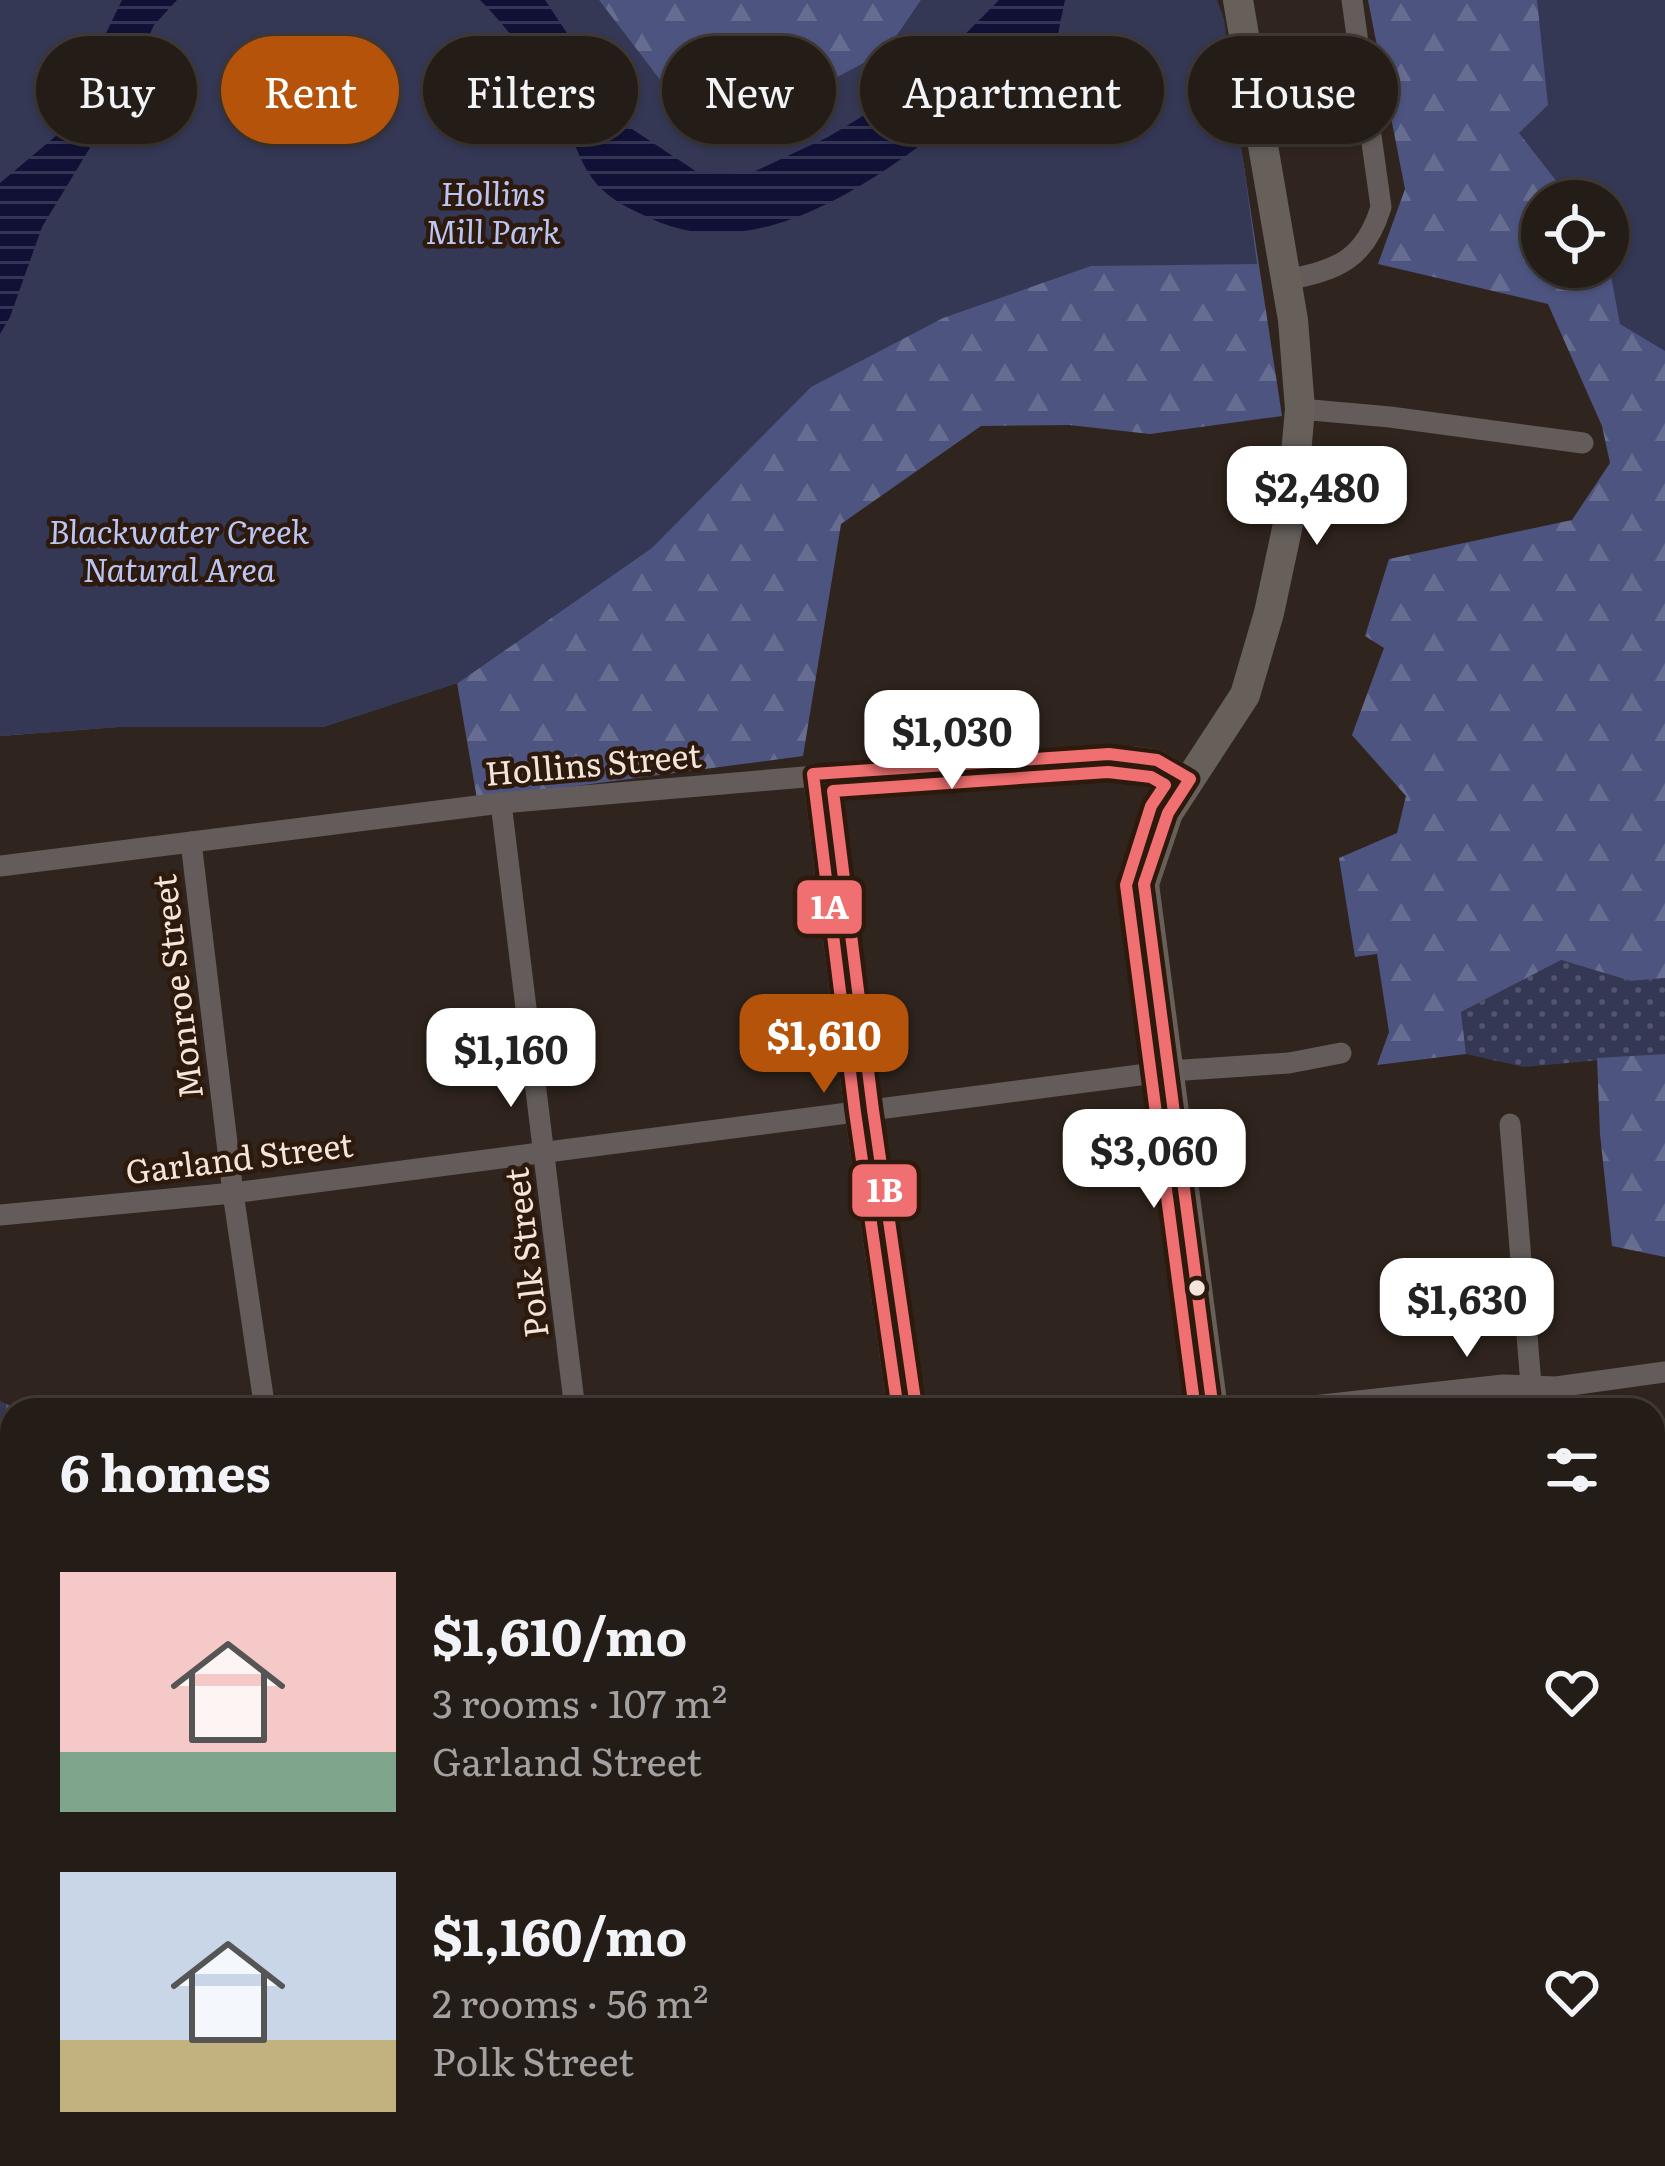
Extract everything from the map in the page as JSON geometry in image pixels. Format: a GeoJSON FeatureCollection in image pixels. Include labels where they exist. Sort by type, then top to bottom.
{"type":"FeatureCollection","features":[{"type":"Feature","properties":{"kind":"street"},"geometry":{"type":"LineString","coordinates":[[1211,1398],[1144,884],[1168,813],[1245,695],[1292,510],[1300,409],[1287,280],[1238,0]]}},
{"type":"Feature","properties":{"kind":"street"},"geometry":{"type":"LineString","coordinates":[[1287,280],[1330,272],[1359,252],[1382,207],[1352,0]]}},
{"type":"Feature","properties":{"kind":"street"},"geometry":{"type":"LineString","coordinates":[[1300,409],[1583,442]]}},
{"type":"Feature","properties":{"kind":"street","name":"Hollins Street"},"geometry":{"type":"LineString","coordinates":[[0,866],[501,803],[813,775],[1108,754],[1157,760],[1190,779]]}},
{"type":"Feature","properties":{"kind":"street"},"geometry":{"type":"LineString","coordinates":[[813,775],[896,1398]]}},
{"type":"Feature","properties":{"kind":"street","name":"Polk Street"},"geometry":{"type":"LineString","coordinates":[[501,803],[574,1398]]}},
{"type":"Feature","properties":{"kind":"street","name":"Monroe Street"},"geometry":{"type":"LineString","coordinates":[[191,842],[263,1398]]}},
{"type":"Feature","properties":{"kind":"street","name":"Garland Street"},"geometry":{"type":"LineString","coordinates":[[0,1215],[233,1193],[1170,1071],[1289,1064],[1341,1053]]}},
{"type":"Feature","properties":{"kind":"street"},"geometry":{"type":"LineString","coordinates":[[1510,1124],[1532,1398]]}},
{"type":"Feature","properties":{"kind":"street"},"geometry":{"type":"LineString","coordinates":[[1394,1398],[1531,1384],[1556,1387],[1665,1372]]}},
{"type":"Feature","properties":{"kind":"green space"},"geometry":{"type":"Polygon","coordinates":[[[0,0],[599,0],[627,36],[423,36],[423,144],[638,144],[638,51],[662,82],[662,144],[710,145],[836,144],[836,78],[860,65],[860,144],[1164,144],[1164,36],[896,36],[921,0],[1217,0],[1226,36],[1188,36],[1188,144],[1241,144],[1257,264],[1091,266],[943,318],[811,387],[652,548],[458,683],[323,727],[118,727],[0,736],[0,0]]]}},
{"type":"Feature","properties":{"kind":"green space"},"geometry":{"type":"Polygon","coordinates":[[[545,0],[999,0],[936,36],[860,36],[860,79],[836,93],[836,36],[662,36],[662,132],[638,105],[638,36],[577,36],[545,0]]]}},
{"type":"Feature","properties":{"kind":"green space"},"geometry":{"type":"Polygon","coordinates":[[[1368,0],[1665,0],[1665,978],[1631,981],[1561,960],[1461,1012],[1466,1054],[1377,1065],[1389,1032],[1377,954],[1355,957],[1339,858],[1397,833],[1406,796],[1352,735],[1384,648],[1365,636],[1389,559],[1572,520],[1610,463],[1602,426],[1548,304],[1378,264],[1405,189],[1396,144],[1398,36],[1375,36],[1368,0]]]}},
{"type":"Feature","properties":{"kind":"green space"},"geometry":{"type":"Polygon","coordinates":[[[1537,0],[1665,0],[1665,351],[1620,324],[1613,288],[1629,288],[1629,180],[1556,180],[1519,133],[1548,105],[1537,0]]]}},
{"type":"Feature","properties":{"kind":"green space"},"geometry":{"type":"Polygon","coordinates":[[[672,144],[746,144],[697,172],[672,144]]]}},
{"type":"Feature","properties":{"kind":"green space"},"geometry":{"type":"Polygon","coordinates":[[[1242,154],[1282,416],[1150,434],[1069,425],[981,426],[841,524],[803,756],[477,799],[457,683],[323,727],[118,727],[0,736],[0,334],[431,183],[1242,154]]]}},
{"type":"Feature","properties":{"kind":"green space"},"geometry":{"type":"Polygon","coordinates":[[[1561,960],[1631,981],[1665,978],[1665,1054],[1524,1067],[1466,1054],[1461,1012],[1561,960]]]}},
{"type":"Feature","properties":{"kind":"green space"},"geometry":{"type":"Polygon","coordinates":[[[1665,1054],[1665,1257],[1612,1246],[1597,1058],[1665,1054]]]}},
{"type":"Feature","properties":{"kind":"shaded area"},"geometry":{"type":"Polygon","coordinates":[[[122,0],[177,0],[149,36],[105,36],[122,0]]]}},
{"type":"Feature","properties":{"kind":"shaded area"},"geometry":{"type":"Polygon","coordinates":[[[480,0],[545,0],[569,36],[511,36],[480,0]]]}},
{"type":"Feature","properties":{"kind":"shaded area"},"geometry":{"type":"Polygon","coordinates":[[[999,0],[1065,0],[1058,34],[963,36],[999,0]]]}},
{"type":"Feature","properties":{"kind":"shaded area"},"geometry":{"type":"Polygon","coordinates":[[[860,118],[860,144],[922,144],[815,209],[760,228],[705,233],[652,219],[619,203],[587,171],[575,144],[638,144],[638,133],[697,172],[749,174],[813,144],[836,144],[836,132],[860,118]]]}},
{"type":"Feature","properties":{"kind":"shaded area"},"geometry":{"type":"Polygon","coordinates":[[[46,144],[92,144],[42,227],[0,334],[0,183],[46,144]]]}},
{"type":"Feature","properties":{"kind":"transit line","name":"1A"},"geometry":{"type":"LineString","coordinates":[[896,1398],[813,774],[1109,754],[1157,760],[1190,779],[1168,813],[1144,884],[1211,1398]]}},
{"type":"Feature","properties":{"kind":"transit line","name":"1B"},"geometry":{"type":"LineString","coordinates":[[915,1398],[833,791],[1108,772],[1151,777],[1165,785],[1151,806],[1126,885],[1193,1398]]}},
{"type":"Feature","properties":{"kind":"park label","name":"Hollins Mill Park"},"geometry":{"type":"Point","coordinates":[493,210]}},
{"type":"Feature","properties":{"kind":"park label","name":"Blackwater Creek Natural Area"},"geometry":{"type":"Point","coordinates":[179,548]}}]}
